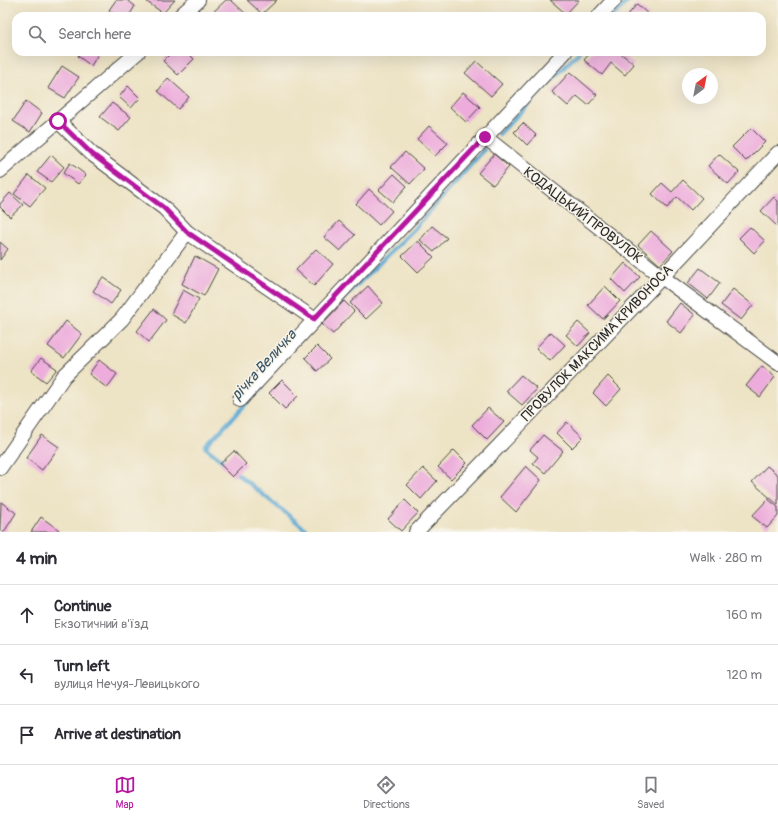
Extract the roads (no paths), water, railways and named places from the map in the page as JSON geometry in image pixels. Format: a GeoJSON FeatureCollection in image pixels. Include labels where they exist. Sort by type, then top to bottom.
{"type":"FeatureCollection","features":[{"type":"Feature","properties":{"kind":"street"},"geometry":{"type":"LineString","coordinates":[[184,12],[198,0]]}},
{"type":"Feature","properties":{"kind":"street"},"geometry":{"type":"LineString","coordinates":[[603,12],[614,0]]}},
{"type":"Feature","properties":{"kind":"street"},"geometry":{"type":"LineString","coordinates":[[0,171],[133,56]]}},
{"type":"Feature","properties":{"kind":"street"},"geometry":{"type":"LineString","coordinates":[[240,400],[561,56]]}},
{"type":"Feature","properties":{"kind":"street"},"geometry":{"type":"LineString","coordinates":[[58,121],[92,154],[164,208],[187,232],[314,319]]}},
{"type":"Feature","properties":{"kind":"street","name":"КОДАЦЬКИЙ ПРОВУЛОК"},"geometry":{"type":"LineString","coordinates":[[485,137],[662,277],[778,363]]}},
{"type":"Feature","properties":{"kind":"street","name":"ПРОВУЛОК МАКСИМА КРИВОНОСА"},"geometry":{"type":"LineString","coordinates":[[416,532],[434,511],[662,277],[778,153]]}},
{"type":"Feature","properties":{"kind":"street"},"geometry":{"type":"LineString","coordinates":[[0,468],[64,376],[122,319],[187,232]]}},
{"type":"Feature","properties":{"kind":"waterway","name":"річка Величка"},"geometry":{"type":"LineString","coordinates":[[617,12],[629,0]]}},
{"type":"Feature","properties":{"kind":"waterway","name":"річка Величка"},"geometry":{"type":"LineString","coordinates":[[499,134],[575,56]]}},
{"type":"Feature","properties":{"kind":"waterway","name":"річка Величка"},"geometry":{"type":"LineString","coordinates":[[341,301],[415,228],[484,150]]}},
{"type":"Feature","properties":{"kind":"waterway","name":"річка Величка"},"geometry":{"type":"LineString","coordinates":[[226,464],[205,447],[262,387]]}},
{"type":"Feature","properties":{"kind":"waterway","name":"річка Величка"},"geometry":{"type":"LineString","coordinates":[[234,471],[309,532]]}}]}
